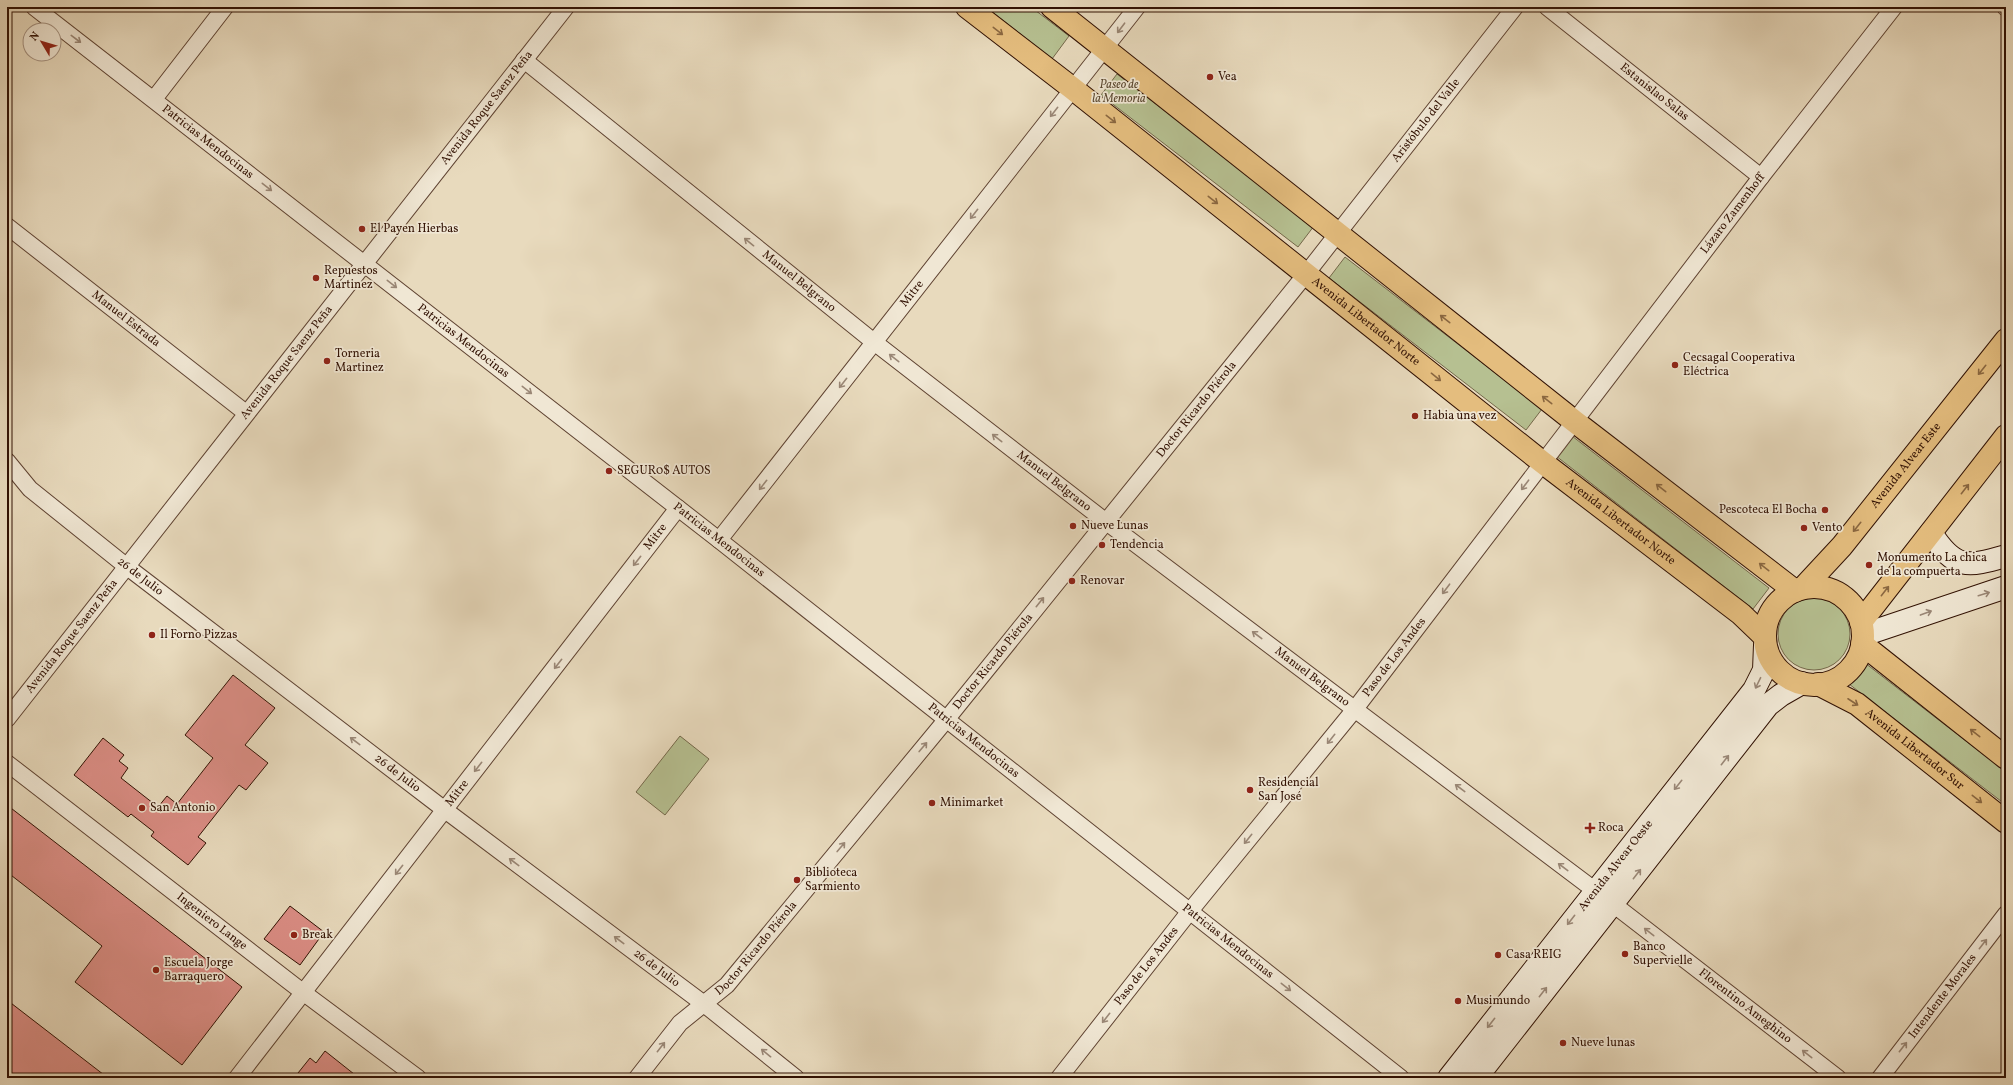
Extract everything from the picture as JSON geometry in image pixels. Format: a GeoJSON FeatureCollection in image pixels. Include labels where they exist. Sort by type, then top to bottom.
{"type":"FeatureCollection","features":[{"type":"Feature","properties":{"kind":"highway","name":"Avenida Libertador Norte"},"geometry":{"type":"LineString","coordinates":[[967,7],[1072,88],[1542,462],[1741,614],[1765,641]]}},
{"type":"Feature","properties":{"kind":"highway"},"geometry":{"type":"LineString","coordinates":[[1052,7],[1574,421],[1799,590]]}},
{"type":"Feature","properties":{"kind":"highway","name":"Avenida Alvear Este"},"geometry":{"type":"LineString","coordinates":[[1799,590],[1842,546],[2006,340]]}},
{"type":"Feature","properties":{"kind":"highway"},"geometry":{"type":"LineString","coordinates":[[2006,436],[1931,532],[1862,634],[1857,659],[1847,672],[1834,681],[1810,684],[1787,677],[1773,662],[1765,641],[1766,627],[1771,613],[1781,600],[1799,590],[1822,587],[1835,591],[1846,599],[1855,609],[1862,634],[2006,758]]}},
{"type":"Feature","properties":{"kind":"highway","name":"Avenida Libertador Sur"},"geometry":{"type":"LineString","coordinates":[[1810,684],[1841,695],[1857,704],[2006,822]]}},
{"type":"Feature","properties":{"kind":"main road"},"geometry":{"type":"LineString","coordinates":[[1931,532],[1940,547],[1949,557],[1962,563],[1976,565],[2006,556]]}},
{"type":"Feature","properties":{"kind":"main road"},"geometry":{"type":"LineString","coordinates":[[1862,634],[2006,587]]}},
{"type":"Feature","properties":{"kind":"main road","name":"Avenida Alvear Oeste"},"geometry":{"type":"LineString","coordinates":[[1448,1078],[1594,890],[1754,690],[1764,670],[1765,641]]}},
{"type":"Feature","properties":{"kind":"main road","name":"Avenida Alvear Oeste"},"geometry":{"type":"LineString","coordinates":[[1476,1078],[1768,705],[1781,694],[1810,684]]}},
{"type":"Feature","properties":{"kind":"street","name":"Patricias Mendocinas"},"geometry":{"type":"LineString","coordinates":[[34,7],[720,540],[1401,1078]]}},
{"type":"Feature","properties":{"kind":"street"},"geometry":{"type":"LineString","coordinates":[[154,99],[225,7]]}},
{"type":"Feature","properties":{"kind":"street","name":"Avenida Roque Saenz Peña"},"geometry":{"type":"LineString","coordinates":[[7,718],[566,7]]}},
{"type":"Feature","properties":{"kind":"street","name":"Mitre"},"geometry":{"type":"LineString","coordinates":[[720,540],[1072,88],[1137,7]]}},
{"type":"Feature","properties":{"kind":"street","name":"Aristóbulo del Valle"},"geometry":{"type":"LineString","coordinates":[[1337,233],[1515,7]]}},
{"type":"Feature","properties":{"kind":"street","name":"Estanislao Salas"},"geometry":{"type":"LineString","coordinates":[[1547,7],[1761,177]]}},
{"type":"Feature","properties":{"kind":"street","name":"Lázaro Zamenhoff"},"geometry":{"type":"LineString","coordinates":[[1574,421],[1761,177],[1894,7]]}},
{"type":"Feature","properties":{"kind":"street","name":"Manuel Belgrano"},"geometry":{"type":"LineString","coordinates":[[524,60],[874,342],[1105,521],[1356,708],[1594,890]]}},
{"type":"Feature","properties":{"kind":"street","name":"Manuel Estrada"},"geometry":{"type":"LineString","coordinates":[[7,226],[246,413]]}},
{"type":"Feature","properties":{"kind":"street","name":"Doctor Ricardo Piérola"},"geometry":{"type":"LineString","coordinates":[[637,1078],[680,1023],[726,985],[946,720],[1105,521],[1306,274],[1337,233]]}},
{"type":"Feature","properties":{"kind":"street","name":"Paso de Los Andes"},"geometry":{"type":"LineString","coordinates":[[1059,1078],[1190,910],[1356,708],[1574,421]]}},
{"type":"Feature","properties":{"kind":"street","name":"26 de Julio"},"geometry":{"type":"LineString","coordinates":[[7,461],[30,489],[126,566],[445,810],[704,1004],[796,1078]]}},
{"type":"Feature","properties":{"kind":"street","name":"Mitre"},"geometry":{"type":"LineString","coordinates":[[236,1078],[304,993],[678,508]]}},
{"type":"Feature","properties":{"kind":"street","name":"Ingeniero Lange"},"geometry":{"type":"LineString","coordinates":[[7,763],[304,993],[418,1078]]}},
{"type":"Feature","properties":{"kind":"street","name":"Florentino Ameghino"},"geometry":{"type":"LineString","coordinates":[[1594,890],[1838,1078]]}},
{"type":"Feature","properties":{"kind":"street","name":"Intendente Morales"},"geometry":{"type":"LineString","coordinates":[[1880,1078],[2006,914]]}},
{"type":"Feature","properties":{"kind":"green space"},"geometry":{"type":"Polygon","coordinates":[[[986,7],[1031,7],[1069,36],[1052,59],[986,7]]]}},
{"type":"Feature","properties":{"kind":"green space","name":"Paseo de la Memoria"},"geometry":{"type":"Polygon","coordinates":[[[1117,74],[1314,226],[1298,247],[1101,95],[1117,74]]]}},
{"type":"Feature","properties":{"kind":"green space"},"geometry":{"type":"Polygon","coordinates":[[[1345,257],[1542,409],[1526,430],[1329,278],[1345,257]]]}},
{"type":"Feature","properties":{"kind":"green space"},"geometry":{"type":"Polygon","coordinates":[[[1572,436],[1769,588],[1753,609],[1556,456],[1572,436]]]}},
{"type":"Feature","properties":{"kind":"green space"},"geometry":{"type":"Polygon","coordinates":[[[1814,598],[1828,601],[1840,608],[1847,620],[1850,634],[1847,648],[1840,660],[1828,667],[1814,670],[1800,667],[1788,660],[1781,648],[1778,634],[1781,620],[1788,608],[1800,601],[1814,598]]]}},
{"type":"Feature","properties":{"kind":"green space"},"geometry":{"type":"Polygon","coordinates":[[[1865,663],[2006,772],[2006,805],[1849,684],[1865,663]]]}},
{"type":"Feature","properties":{"kind":"green space"},"geometry":{"type":"Polygon","coordinates":[[[680,736],[709,759],[665,815],[636,792],[680,736]]]}},
{"type":"Feature","properties":{"kind":"building"},"geometry":{"type":"Polygon","coordinates":[[[233,675],[275,708],[245,745],[268,763],[246,790],[239,785],[198,837],[206,843],[188,865],[151,836],[154,832],[131,814],[128,817],[74,775],[103,738],[124,755],[119,761],[128,768],[121,778],[158,807],[167,796],[177,804],[213,758],[185,735],[233,675]]]}},
{"type":"Feature","properties":{"kind":"building"},"geometry":{"type":"Polygon","coordinates":[[[7,805],[242,987],[182,1065],[75,982],[102,946],[7,872],[7,805]]]}},
{"type":"Feature","properties":{"kind":"building","name":"Break"},"geometry":{"type":"Polygon","coordinates":[[[290,906],[324,932],[300,965],[264,939],[290,906]]]}},
{"type":"Feature","properties":{"kind":"building"},"geometry":{"type":"Polygon","coordinates":[[[7,1000],[108,1078],[7,1078],[7,1000]]]}},
{"type":"Feature","properties":{"kind":"building"},"geometry":{"type":"Polygon","coordinates":[[[325,1051],[359,1078],[294,1078],[310,1058],[316,1063],[325,1051]]]}},
{"type":"Feature","properties":{"kind":"place","name":"Vea"},"geometry":{"type":"Point","coordinates":[1210,77]}},
{"type":"Feature","properties":{"kind":"place","name":"El Payen Hierbas"},"geometry":{"type":"Point","coordinates":[362,229]}},
{"type":"Feature","properties":{"kind":"place","name":"Repuestos Martinez"},"geometry":{"type":"Point","coordinates":[316,278]}},
{"type":"Feature","properties":{"kind":"place","name":"Torneria Martinez"},"geometry":{"type":"Point","coordinates":[327,361]}},
{"type":"Feature","properties":{"kind":"place","name":"Cecsagal Cooperativa Eléctrica"},"geometry":{"type":"Point","coordinates":[1675,365]}},
{"type":"Feature","properties":{"kind":"place","name":"Habia una vez"},"geometry":{"type":"Point","coordinates":[1415,416]}},
{"type":"Feature","properties":{"kind":"place","name":"SEGUR0$ AUTOS"},"geometry":{"type":"Point","coordinates":[609,471]}},
{"type":"Feature","properties":{"kind":"place","name":"Pescoteca El Bocha"},"geometry":{"type":"Point","coordinates":[1825,510]}},
{"type":"Feature","properties":{"kind":"place","name":"Nueve Lunas"},"geometry":{"type":"Point","coordinates":[1073,526]}},
{"type":"Feature","properties":{"kind":"place","name":"Vento"},"geometry":{"type":"Point","coordinates":[1804,528]}},
{"type":"Feature","properties":{"kind":"place","name":"Tendencia"},"geometry":{"type":"Point","coordinates":[1102,545]}},
{"type":"Feature","properties":{"kind":"place","name":"Monumento La chica de la compuerta"},"geometry":{"type":"Point","coordinates":[1869,565]}},
{"type":"Feature","properties":{"kind":"place","name":"Renovar"},"geometry":{"type":"Point","coordinates":[1072,581]}},
{"type":"Feature","properties":{"kind":"place","name":"Il Forno Pizzas"},"geometry":{"type":"Point","coordinates":[152,635]}},
{"type":"Feature","properties":{"kind":"place","name":"Residencial San José"},"geometry":{"type":"Point","coordinates":[1250,790]}},
{"type":"Feature","properties":{"kind":"place","name":"Minimarket"},"geometry":{"type":"Point","coordinates":[932,803]}},
{"type":"Feature","properties":{"kind":"place","name":"San Antonio"},"geometry":{"type":"Point","coordinates":[142,808]}},
{"type":"Feature","properties":{"kind":"place","name":"Roca"},"geometry":{"type":"Point","coordinates":[1590,828]}},
{"type":"Feature","properties":{"kind":"place","name":"Biblioteca Sarmiento"},"geometry":{"type":"Point","coordinates":[797,880]}},
{"type":"Feature","properties":{"kind":"place","name":"Break"},"geometry":{"type":"Point","coordinates":[294,935]}},
{"type":"Feature","properties":{"kind":"place","name":"Banco Supervielle"},"geometry":{"type":"Point","coordinates":[1625,954]}},
{"type":"Feature","properties":{"kind":"place","name":"Casa REIG"},"geometry":{"type":"Point","coordinates":[1498,955]}},
{"type":"Feature","properties":{"kind":"place","name":"Escuela Jorge Barraquero"},"geometry":{"type":"Point","coordinates":[156,970]}},
{"type":"Feature","properties":{"kind":"place","name":"Musimundo"},"geometry":{"type":"Point","coordinates":[1458,1001]}},
{"type":"Feature","properties":{"kind":"place","name":"Nueve lunas"},"geometry":{"type":"Point","coordinates":[1563,1043]}}]}
